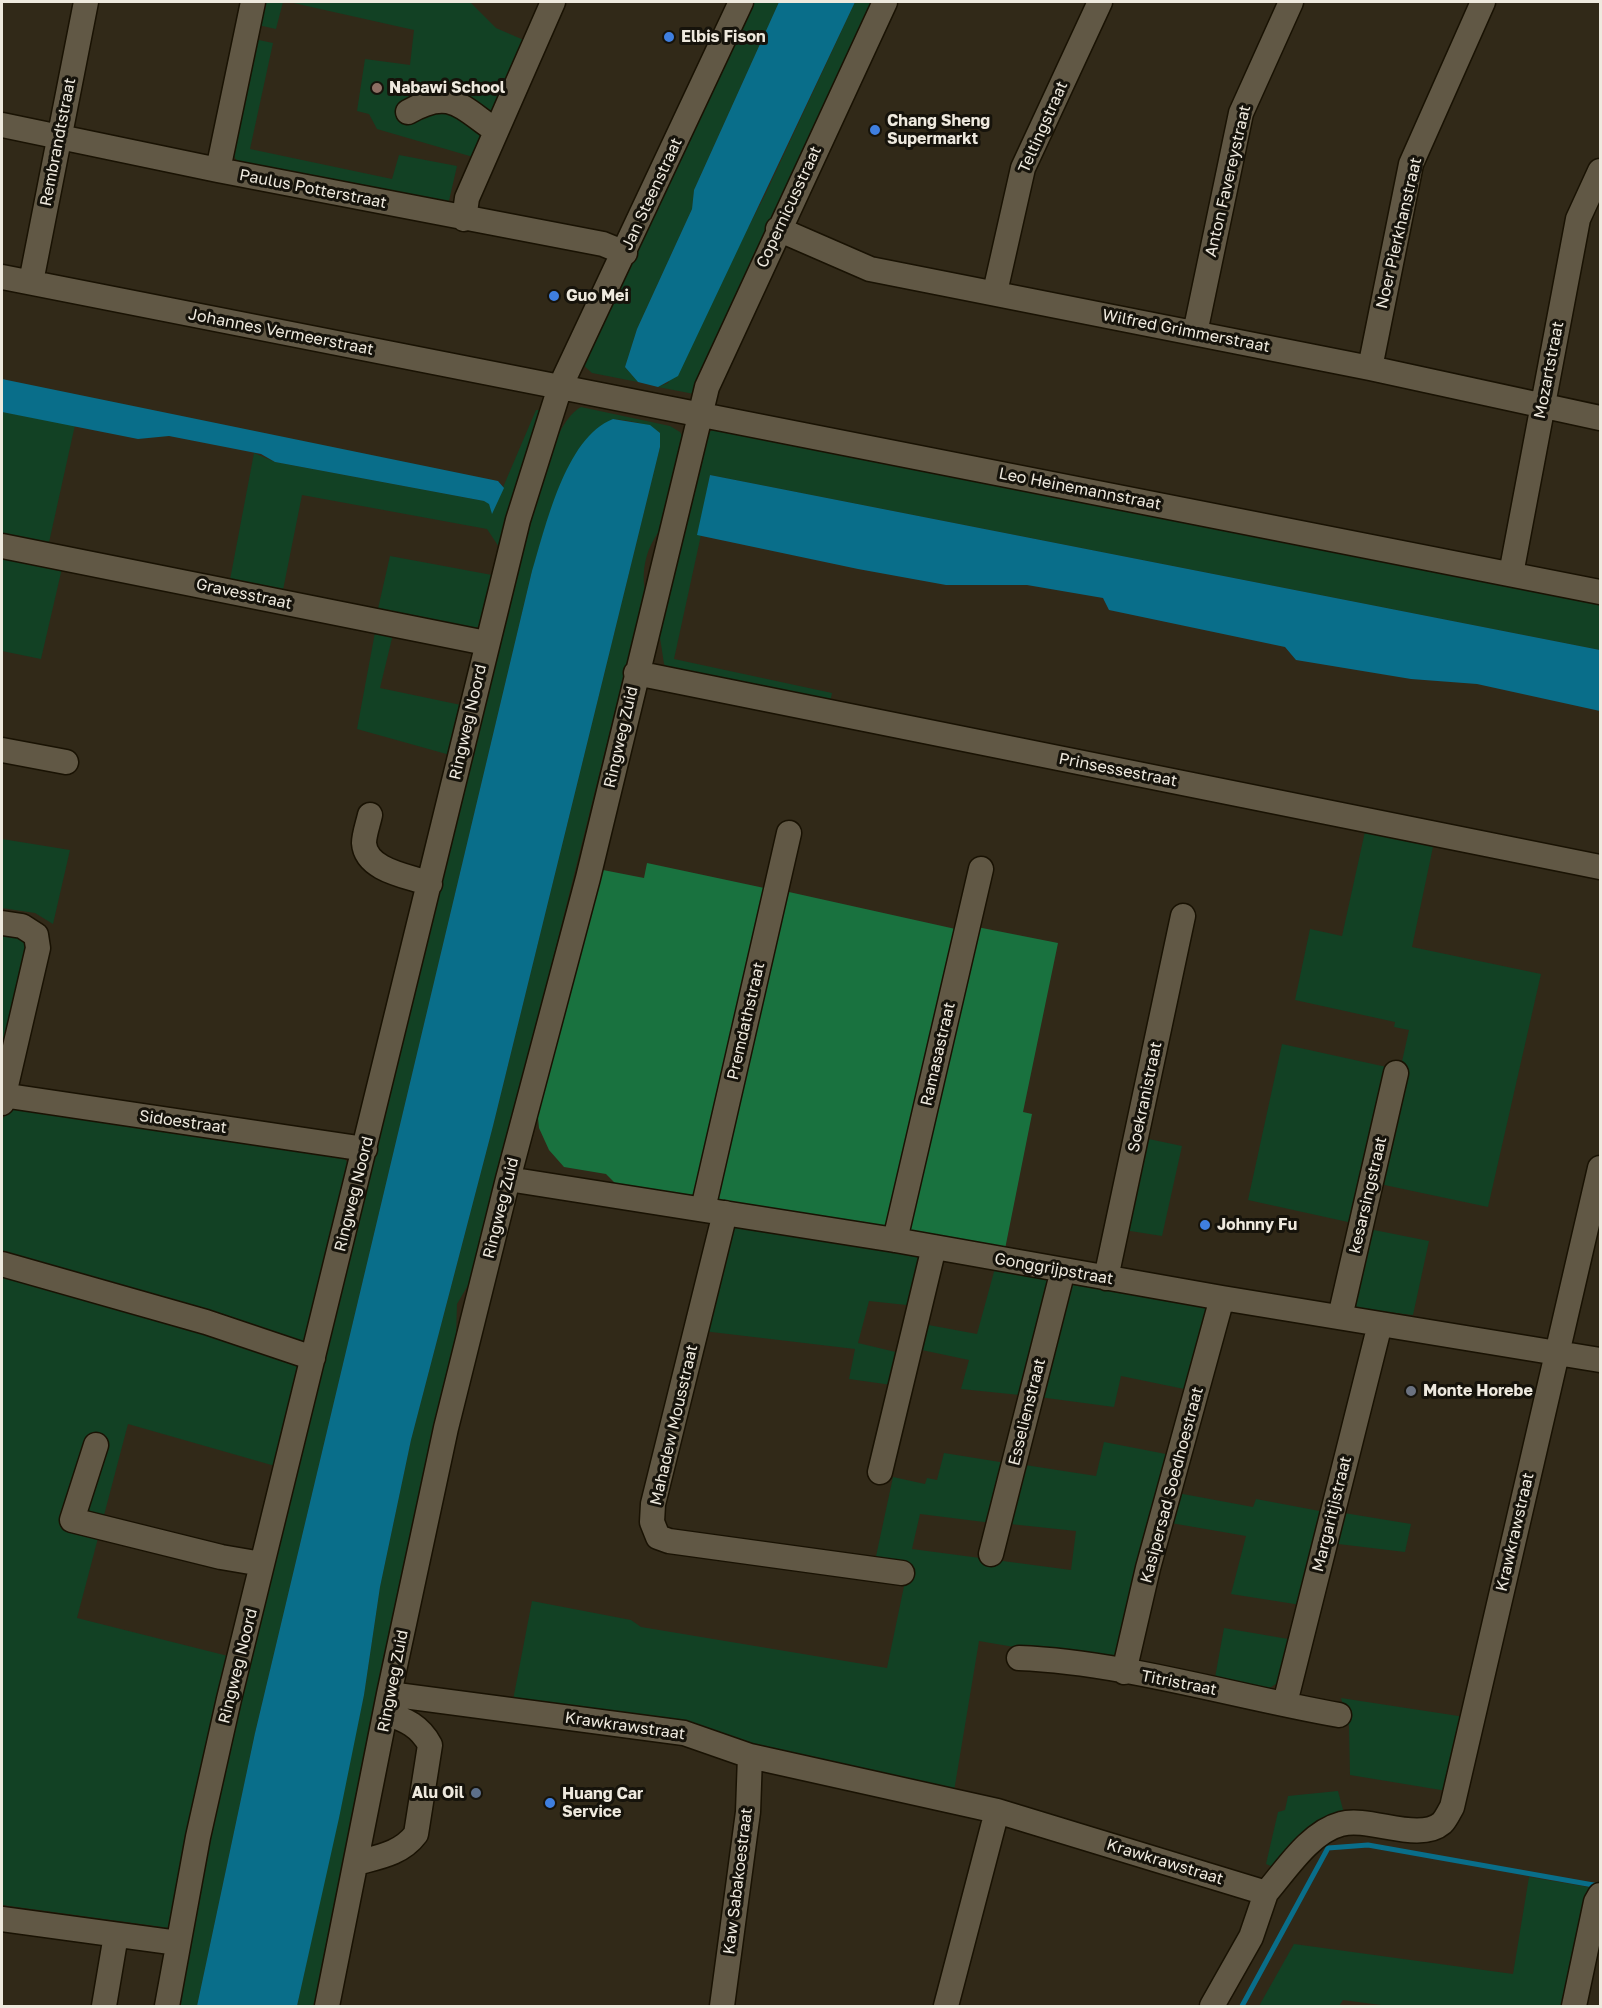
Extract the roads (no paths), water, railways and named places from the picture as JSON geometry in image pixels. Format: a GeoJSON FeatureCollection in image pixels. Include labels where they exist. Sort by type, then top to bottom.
{"type":"FeatureCollection","features":[{"type":"Feature","properties":{"kind":"street","name":"Rembrandtstraat"},"geometry":{"type":"LineString","coordinates":[[31,282],[58,137],[87,2]]}},
{"type":"Feature","properties":{"kind":"street"},"geometry":{"type":"LineString","coordinates":[[218,170],[253,2]]}},
{"type":"Feature","properties":{"kind":"street"},"geometry":{"type":"LineString","coordinates":[[464,219],[467,198],[553,2]]}},
{"type":"Feature","properties":{"kind":"street","name":"Jan Steenstraat"},"geometry":{"type":"LineString","coordinates":[[560,387],[625,253],[741,2]]}},
{"type":"Feature","properties":{"kind":"street","name":"Copernicusstraat"},"geometry":{"type":"LineString","coordinates":[[700,414],[707,387],[778,229],[885,2]]}},
{"type":"Feature","properties":{"kind":"street","name":"Teltingstraat"},"geometry":{"type":"LineString","coordinates":[[995,292],[1023,168],[1100,2]]}},
{"type":"Feature","properties":{"kind":"street","name":"Anton Favereystraat"},"geometry":{"type":"LineString","coordinates":[[1195,333],[1241,113],[1292,2]]}},
{"type":"Feature","properties":{"kind":"street","name":"Noer Pierkhanstraat"},"geometry":{"type":"LineString","coordinates":[[1370,368],[1411,164],[1483,2]]}},
{"type":"Feature","properties":{"kind":"street"},"geometry":{"type":"LineString","coordinates":[[408,112],[427,101],[440,99],[464,108],[495,130]]}},
{"type":"Feature","properties":{"kind":"street","name":"Paulus Potterstraat"},"geometry":{"type":"LineString","coordinates":[[2,125],[464,219],[603,244],[625,253]]}},
{"type":"Feature","properties":{"kind":"street","name":"Mozartstraat"},"geometry":{"type":"LineString","coordinates":[[1511,574],[1578,219],[1600,171]]}},
{"type":"Feature","properties":{"kind":"street","name":"Wilfred Grimmerstraat"},"geometry":{"type":"LineString","coordinates":[[778,229],[870,269],[1370,368],[1600,418]]}},
{"type":"Feature","properties":{"kind":"street","name":"Johannes Vermeerstraat"},"geometry":{"type":"LineString","coordinates":[[2,277],[560,387]]}},
{"type":"Feature","properties":{"kind":"street","name":"Leo Heinemannstraat"},"geometry":{"type":"LineString","coordinates":[[560,387],[1600,592]]}},
{"type":"Feature","properties":{"kind":"street","name":"Ringweg Noord"},"geometry":{"type":"LineString","coordinates":[[166,2007],[198,1837],[262,1564],[430,884],[486,643],[518,520],[560,387]]}},
{"type":"Feature","properties":{"kind":"street","name":"Ringweg Zuid"},"geometry":{"type":"LineString","coordinates":[[327,2007],[388,1703],[447,1428],[508,1179],[588,878],[700,414]]}},
{"type":"Feature","properties":{"kind":"street","name":"Gravesstraat"},"geometry":{"type":"LineString","coordinates":[[2,546],[486,643]]}},
{"type":"Feature","properties":{"kind":"street","name":"Prinsessestraat"},"geometry":{"type":"LineString","coordinates":[[636,673],[1600,867]]}},
{"type":"Feature","properties":{"kind":"street"},"geometry":{"type":"LineString","coordinates":[[2,750],[66,762]]}},
{"type":"Feature","properties":{"kind":"street"},"geometry":{"type":"LineString","coordinates":[[370,815],[364,842],[368,856],[376,865],[430,884]]}},
{"type":"Feature","properties":{"kind":"street","name":"Premdathstraat"},"geometry":{"type":"LineString","coordinates":[[714,1211],[789,833]]}},
{"type":"Feature","properties":{"kind":"street","name":"Ramasastraat"},"geometry":{"type":"LineString","coordinates":[[895,1240],[981,869]]}},
{"type":"Feature","properties":{"kind":"street","name":"Soekranistraat"},"geometry":{"type":"LineString","coordinates":[[1106,1278],[1183,916]]}},
{"type":"Feature","properties":{"kind":"street"},"geometry":{"type":"LineString","coordinates":[[2,923],[22,926],[36,935],[38,948],[2,1098]]}},
{"type":"Feature","properties":{"kind":"street","name":"kesarsingstraat"},"geometry":{"type":"LineString","coordinates":[[1340,1317],[1396,1074]]}},
{"type":"Feature","properties":{"kind":"street","name":"Sidoestraat"},"geometry":{"type":"LineString","coordinates":[[2,1098],[365,1149]]}},
{"type":"Feature","properties":{"kind":"street","name":"Krawkrawstraat"},"geometry":{"type":"LineString","coordinates":[[388,1703],[684,1733],[750,1756],[997,1811],[1266,1893],[1315,1839],[1341,1824],[1362,1823],[1422,1830],[1442,1823],[1452,1807],[1600,1168]]}},
{"type":"Feature","properties":{"kind":"street","name":"Gonggrijpstraat"},"geometry":{"type":"LineString","coordinates":[[508,1179],[895,1240],[1222,1298],[1600,1360]]}},
{"type":"Feature","properties":{"kind":"street","name":"Mahadew Mousstraat"},"geometry":{"type":"LineString","coordinates":[[714,1211],[653,1504],[652,1522],[658,1537],[669,1541],[902,1573]]}},
{"type":"Feature","properties":{"kind":"street"},"geometry":{"type":"LineString","coordinates":[[880,1472],[934,1247]]}},
{"type":"Feature","properties":{"kind":"street"},"geometry":{"type":"LineString","coordinates":[[2,1264],[206,1322],[313,1358]]}},
{"type":"Feature","properties":{"kind":"street","name":"Esselienstraat"},"geometry":{"type":"LineString","coordinates":[[991,1554],[1063,1270]]}},
{"type":"Feature","properties":{"kind":"street","name":"Kasipersad Soedhoestraat"},"geometry":{"type":"LineString","coordinates":[[1125,1672],[1148,1568],[1222,1298]]}},
{"type":"Feature","properties":{"kind":"street","name":"Margaritjistraat"},"geometry":{"type":"LineString","coordinates":[[1285,1703],[1380,1324]]}},
{"type":"Feature","properties":{"kind":"street"},"geometry":{"type":"LineString","coordinates":[[96,1445],[72,1520],[221,1557],[262,1564]]}},
{"type":"Feature","properties":{"kind":"street","name":"Titristraat"},"geometry":{"type":"LineString","coordinates":[[1019,1658],[1042,1659],[1125,1672],[1339,1714]]}},
{"type":"Feature","properties":{"kind":"street"},"geometry":{"type":"LineString","coordinates":[[356,1863],[395,1852],[407,1845],[416,1834],[430,1745],[423,1732],[388,1703]]}},
{"type":"Feature","properties":{"kind":"street","name":"Kaw Sabakoestraat"},"geometry":{"type":"LineString","coordinates":[[722,2007],[748,1812],[750,1756]]}},
{"type":"Feature","properties":{"kind":"street"},"geometry":{"type":"LineString","coordinates":[[946,2007],[997,1811]]}},
{"type":"Feature","properties":{"kind":"street"},"geometry":{"type":"LineString","coordinates":[[1212,2007],[1251,1937],[1266,1893]]}},
{"type":"Feature","properties":{"kind":"street"},"geometry":{"type":"LineString","coordinates":[[1574,2007],[1596,1902],[1600,1895]]}},
{"type":"Feature","properties":{"kind":"street"},"geometry":{"type":"LineString","coordinates":[[2,1919],[178,1943]]}},
{"type":"Feature","properties":{"kind":"street"},"geometry":{"type":"LineString","coordinates":[[104,2007],[116,1935]]}},
{"type":"Feature","properties":{"kind":"water"},"geometry":{"type":"Polygon","coordinates":[[[779,2],[855,2],[678,376],[658,387],[638,382],[625,367],[637,329],[692,209],[694,190],[779,2]]]}},
{"type":"Feature","properties":{"kind":"water"},"geometry":{"type":"Polygon","coordinates":[[[2,379],[498,481],[504,488],[492,514],[489,504],[484,501],[275,462],[261,454],[169,436],[138,439],[2,412],[2,379]]]}},
{"type":"Feature","properties":{"kind":"water"},"geometry":{"type":"Polygon","coordinates":[[[613,419],[650,425],[660,433],[660,447],[493,1126],[411,1440],[380,1587],[364,1695],[297,2006],[197,2006],[255,1733],[531,575],[550,510],[570,464],[582,444],[596,429],[613,419]]]}},
{"type":"Feature","properties":{"kind":"water"},"geometry":{"type":"Polygon","coordinates":[[[710,475],[1600,650],[1600,711],[1477,684],[1411,679],[1296,660],[1285,647],[1109,610],[1103,598],[1027,585],[946,585],[697,535],[710,475]]]}},
{"type":"Feature","properties":{"kind":"waterway"},"geometry":{"type":"LineString","coordinates":[[1242,2006],[1328,1848],[1368,1845],[1599,1886]]}},
{"type":"Feature","properties":{"kind":"place","name":"Elbis Fison"},"geometry":{"type":"Point","coordinates":[669,37]}},
{"type":"Feature","properties":{"kind":"place","name":"Nabawi School"},"geometry":{"type":"Point","coordinates":[377,88]}},
{"type":"Feature","properties":{"kind":"place","name":"Chang Sheng Supermarkt"},"geometry":{"type":"Point","coordinates":[875,130]}},
{"type":"Feature","properties":{"kind":"place","name":"Guo Mei"},"geometry":{"type":"Point","coordinates":[554,296]}},
{"type":"Feature","properties":{"kind":"place","name":"Johnny Fu"},"geometry":{"type":"Point","coordinates":[1205,1225]}},
{"type":"Feature","properties":{"kind":"place","name":"Monte Horebe"},"geometry":{"type":"Point","coordinates":[1411,1391]}},
{"type":"Feature","properties":{"kind":"place","name":"Alu Oil"},"geometry":{"type":"Point","coordinates":[476,1793]}},
{"type":"Feature","properties":{"kind":"place","name":"Huang Car Service"},"geometry":{"type":"Point","coordinates":[550,1803]}}]}
